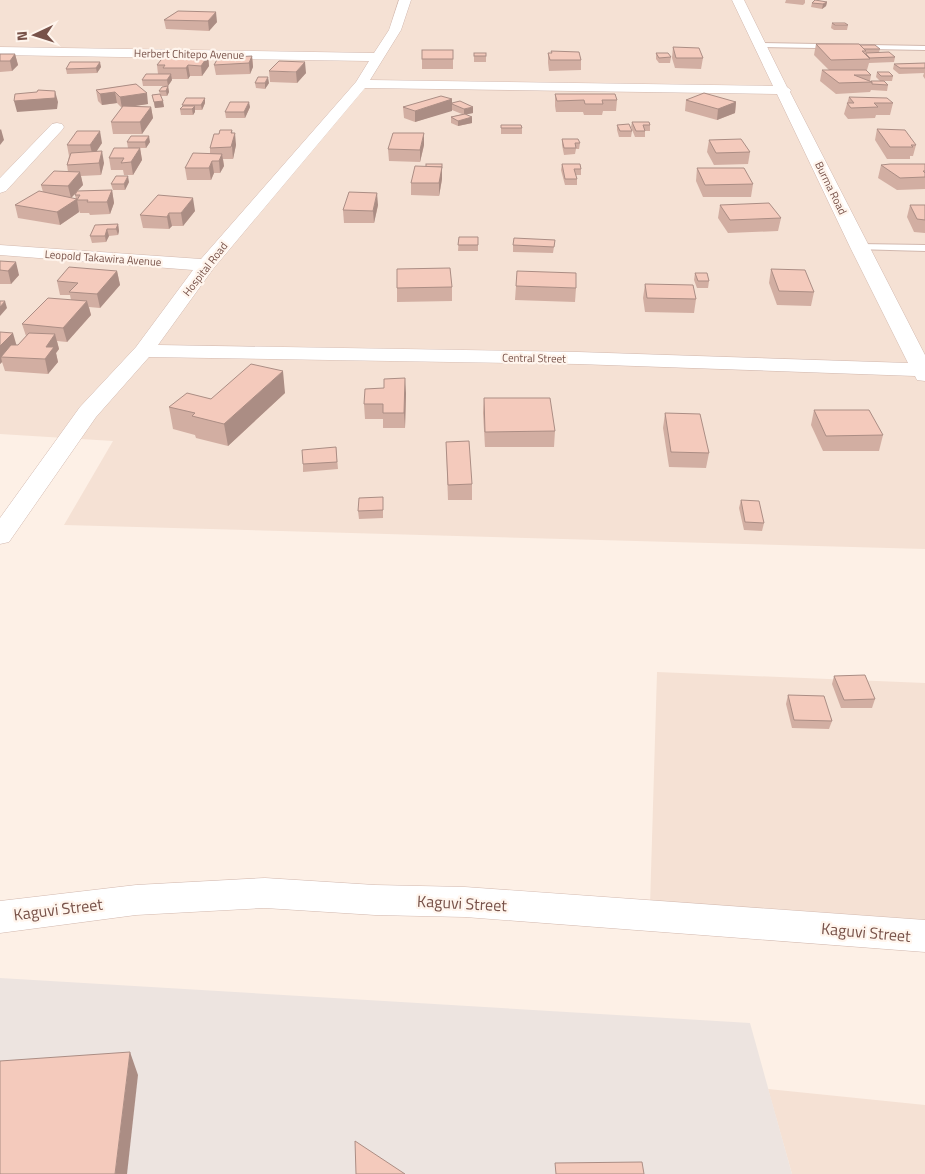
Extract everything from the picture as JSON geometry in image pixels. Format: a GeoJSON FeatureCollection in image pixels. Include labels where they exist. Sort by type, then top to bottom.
{"type":"FeatureCollection","features":[{"type":"Feature","properties":{"kind":"street","name":"Hospital Road"},"geometry":{"type":"LineString","coordinates":[[0,536],[88,412],[143,350],[206,266],[361,84],[394,30],[405,0]]}},
{"type":"Feature","properties":{"kind":"street","name":"Burma Road"},"geometry":{"type":"LineString","coordinates":[[738,0],[784,90],[859,247],[924,371]]}},
{"type":"Feature","properties":{"kind":"street","name":"Herbert Chitepo Avenue"},"geometry":{"type":"LineString","coordinates":[[0,51],[378,57]]}},
{"type":"Feature","properties":{"kind":"street"},"geometry":{"type":"LineString","coordinates":[[361,84],[784,90]]}},
{"type":"Feature","properties":{"kind":"street"},"geometry":{"type":"LineString","coordinates":[[0,188],[57,127]]}},
{"type":"Feature","properties":{"kind":"street","name":"Leopold Takawira Avenue"},"geometry":{"type":"LineString","coordinates":[[0,250],[206,266]]}},
{"type":"Feature","properties":{"kind":"street","name":"Central Street"},"geometry":{"type":"LineString","coordinates":[[143,350],[568,358],[924,371]]}},
{"type":"Feature","properties":{"kind":"street","name":"Kaguvi Street"},"geometry":{"type":"LineString","coordinates":[[0,916],[136,900],[265,893],[375,900],[465,902],[925,936]]}},
{"type":"Feature","properties":{"kind":"lane"},"geometry":{"type":"LineString","coordinates":[[760,45],[925,48]]}},
{"type":"Feature","properties":{"kind":"lane"},"geometry":{"type":"LineString","coordinates":[[859,247],[925,248]]}},
{"type":"Feature","properties":{"kind":"shaded area"},"geometry":{"type":"Polygon","coordinates":[[[0,0],[925,0],[925,549],[64,525],[113,441],[0,434],[0,0]]]}},
{"type":"Feature","properties":{"kind":"shaded area"},"geometry":{"type":"Polygon","coordinates":[[[657,672],[925,683],[925,924],[650,906],[657,672]]]}},
{"type":"Feature","properties":{"kind":"shaded area"},"geometry":{"type":"Polygon","coordinates":[[[0,978],[750,1023],[792,1174],[0,1174],[0,978]]]}},
{"type":"Feature","properties":{"kind":"shaded area"},"geometry":{"type":"Polygon","coordinates":[[[768,1089],[925,1105],[925,1174],[792,1174],[768,1089]]]}},
{"type":"Feature","properties":{"kind":"building"},"geometry":{"type":"Polygon","coordinates":[[[815,0],[827,2],[823,4],[812,3],[815,0]]]}},
{"type":"Feature","properties":{"kind":"building"},"geometry":{"type":"Polygon","coordinates":[[[178,11],[216,12],[208,21],[164,20],[178,11]]]}},
{"type":"Feature","properties":{"kind":"building"},"geometry":{"type":"Polygon","coordinates":[[[832,23],[845,23],[848,25],[835,25],[832,23]]]}},
{"type":"Feature","properties":{"kind":"building"},"geometry":{"type":"Polygon","coordinates":[[[816,44],[859,44],[866,51],[862,51],[870,59],[831,60],[816,44]]]}},
{"type":"Feature","properties":{"kind":"building"},"geometry":{"type":"Polygon","coordinates":[[[860,45],[875,45],[880,49],[864,49],[860,45]]]}},
{"type":"Feature","properties":{"kind":"building"},"geometry":{"type":"Polygon","coordinates":[[[673,47],[699,48],[703,58],[676,58],[673,47]]]}},
{"type":"Feature","properties":{"kind":"building"},"geometry":{"type":"Polygon","coordinates":[[[422,50],[453,50],[453,59],[422,59],[422,50]]]}},
{"type":"Feature","properties":{"kind":"building"},"geometry":{"type":"Polygon","coordinates":[[[551,51],[579,52],[581,60],[550,60],[548,53],[552,53],[551,51]]]}},
{"type":"Feature","properties":{"kind":"building"},"geometry":{"type":"Polygon","coordinates":[[[889,52],[895,57],[870,58],[866,54],[866,53],[889,52]]]}},
{"type":"Feature","properties":{"kind":"building"},"geometry":{"type":"Polygon","coordinates":[[[474,53],[486,53],[486,56],[474,56],[474,53]]]}},
{"type":"Feature","properties":{"kind":"building"},"geometry":{"type":"Polygon","coordinates":[[[656,53],[668,53],[671,57],[659,58],[656,53]]]}},
{"type":"Feature","properties":{"kind":"building"},"geometry":{"type":"Polygon","coordinates":[[[0,54],[15,54],[10,61],[0,61],[0,54]]]}},
{"type":"Feature","properties":{"kind":"building"},"geometry":{"type":"Polygon","coordinates":[[[165,55],[208,56],[201,66],[188,65],[186,68],[163,68],[165,65],[157,65],[165,55]]]}},
{"type":"Feature","properties":{"kind":"building"},"geometry":{"type":"Polygon","coordinates":[[[252,56],[249,63],[214,65],[218,58],[252,56]]]}},
{"type":"Feature","properties":{"kind":"building"},"geometry":{"type":"Polygon","coordinates":[[[279,61],[305,62],[296,72],[269,71],[279,61]]]}},
{"type":"Feature","properties":{"kind":"building"},"geometry":{"type":"Polygon","coordinates":[[[70,62],[100,62],[96,68],[66,69],[70,62]]]}},
{"type":"Feature","properties":{"kind":"building"},"geometry":{"type":"Polygon","coordinates":[[[925,63],[925,68],[900,68],[894,64],[925,63]]]}},
{"type":"Feature","properties":{"kind":"building"},"geometry":{"type":"Polygon","coordinates":[[[822,70],[866,70],[871,75],[854,75],[872,82],[839,83],[822,70]]]}},
{"type":"Feature","properties":{"kind":"building"},"geometry":{"type":"Polygon","coordinates":[[[877,72],[889,72],[893,76],[881,76],[877,72]]]}},
{"type":"Feature","properties":{"kind":"building"},"geometry":{"type":"Polygon","coordinates":[[[146,74],[171,74],[167,80],[142,80],[146,74]]]}},
{"type":"Feature","properties":{"kind":"building"},"geometry":{"type":"Polygon","coordinates":[[[258,77],[268,77],[265,83],[255,83],[258,77]]]}},
{"type":"Feature","properties":{"kind":"building"},"geometry":{"type":"Polygon","coordinates":[[[871,81],[884,81],[888,85],[872,84],[871,81]]]}},
{"type":"Feature","properties":{"kind":"building"},"geometry":{"type":"Polygon","coordinates":[[[136,84],[147,93],[120,97],[115,92],[100,94],[96,90],[136,84]]]}},
{"type":"Feature","properties":{"kind":"building"},"geometry":{"type":"Polygon","coordinates":[[[168,86],[166,91],[159,91],[162,87],[168,86]]]}},
{"type":"Feature","properties":{"kind":"building"},"geometry":{"type":"Polygon","coordinates":[[[38,90],[55,91],[55,98],[14,101],[15,94],[37,92],[38,90]]]}},
{"type":"Feature","properties":{"kind":"building"},"geometry":{"type":"Polygon","coordinates":[[[704,93],[736,102],[718,109],[686,100],[704,93]]]}},
{"type":"Feature","properties":{"kind":"building"},"geometry":{"type":"Polygon","coordinates":[[[160,94],[163,101],[154,102],[152,95],[160,94]]]}},
{"type":"Feature","properties":{"kind":"building"},"geometry":{"type":"Polygon","coordinates":[[[555,94],[615,94],[617,100],[602,100],[603,104],[585,104],[584,100],[557,101],[555,94]]]}},
{"type":"Feature","properties":{"kind":"building"},"geometry":{"type":"Polygon","coordinates":[[[441,96],[452,99],[415,111],[403,107],[441,96]]]}},
{"type":"Feature","properties":{"kind":"building"},"geometry":{"type":"Polygon","coordinates":[[[849,97],[887,98],[893,103],[874,103],[878,107],[851,108],[847,103],[854,103],[849,97]]]}},
{"type":"Feature","properties":{"kind":"building"},"geometry":{"type":"Polygon","coordinates":[[[186,98],[205,98],[201,105],[182,105],[186,98]]]}},
{"type":"Feature","properties":{"kind":"building"},"geometry":{"type":"Polygon","coordinates":[[[460,101],[473,107],[464,109],[452,104],[460,101]]]}},
{"type":"Feature","properties":{"kind":"building"},"geometry":{"type":"Polygon","coordinates":[[[230,102],[249,102],[244,112],[225,112],[230,102]]]}},
{"type":"Feature","properties":{"kind":"building"},"geometry":{"type":"Polygon","coordinates":[[[123,106],[151,107],[140,122],[111,122],[123,106]]]}},
{"type":"Feature","properties":{"kind":"building"},"geometry":{"type":"Polygon","coordinates":[[[183,106],[195,106],[192,109],[180,109],[183,106]]]}},
{"type":"Feature","properties":{"kind":"building"},"geometry":{"type":"Polygon","coordinates":[[[465,114],[472,117],[458,121],[451,117],[465,114]]]}},
{"type":"Feature","properties":{"kind":"building"},"geometry":{"type":"Polygon","coordinates":[[[632,122],[649,122],[650,125],[643,125],[645,131],[636,131],[632,122]]]}},
{"type":"Feature","properties":{"kind":"building"},"geometry":{"type":"Polygon","coordinates":[[[629,124],[632,131],[620,131],[617,125],[629,124]]]}},
{"type":"Feature","properties":{"kind":"building"},"geometry":{"type":"Polygon","coordinates":[[[501,125],[521,125],[522,128],[501,128],[501,125]]]}},
{"type":"Feature","properties":{"kind":"building"},"geometry":{"type":"Polygon","coordinates":[[[877,129],[905,130],[916,145],[911,145],[913,147],[890,147],[877,129]]]}},
{"type":"Feature","properties":{"kind":"building"},"geometry":{"type":"Polygon","coordinates":[[[220,130],[232,130],[231,133],[235,133],[231,147],[210,148],[214,134],[219,134],[220,130]]]}},
{"type":"Feature","properties":{"kind":"building"},"geometry":{"type":"Polygon","coordinates":[[[77,131],[100,131],[90,145],[67,145],[77,131]]]}},
{"type":"Feature","properties":{"kind":"building"},"geometry":{"type":"Polygon","coordinates":[[[393,133],[424,133],[420,150],[388,149],[393,133]]]}},
{"type":"Feature","properties":{"kind":"building"},"geometry":{"type":"Polygon","coordinates":[[[131,136],[149,136],[145,142],[127,142],[131,136]]]}},
{"type":"Feature","properties":{"kind":"building"},"geometry":{"type":"Polygon","coordinates":[[[562,139],[578,139],[580,143],[575,143],[576,148],[564,148],[562,139]]]}},
{"type":"Feature","properties":{"kind":"building"},"geometry":{"type":"Polygon","coordinates":[[[741,139],[750,152],[716,153],[709,140],[741,139]]]}},
{"type":"Feature","properties":{"kind":"building"},"geometry":{"type":"Polygon","coordinates":[[[114,148],[140,148],[131,162],[121,163],[124,158],[109,158],[114,148]]]}},
{"type":"Feature","properties":{"kind":"building"},"geometry":{"type":"Polygon","coordinates":[[[102,151],[99,163],[67,165],[71,153],[102,151]]]}},
{"type":"Feature","properties":{"kind":"building"},"geometry":{"type":"Polygon","coordinates":[[[193,153],[222,154],[219,161],[212,161],[209,168],[185,168],[193,153]]]}},
{"type":"Feature","properties":{"kind":"building"},"geometry":{"type":"Polygon","coordinates":[[[426,164],[442,164],[442,167],[426,167],[426,164]]]}},
{"type":"Feature","properties":{"kind":"building"},"geometry":{"type":"Polygon","coordinates":[[[562,164],[580,164],[581,169],[574,169],[577,179],[565,179],[562,164]]]}},
{"type":"Feature","properties":{"kind":"building"},"geometry":{"type":"Polygon","coordinates":[[[925,164],[925,171],[923,171],[925,177],[900,178],[881,165],[925,164]]]}},
{"type":"Feature","properties":{"kind":"building"},"geometry":{"type":"Polygon","coordinates":[[[415,166],[442,167],[439,183],[411,183],[415,166]]]}},
{"type":"Feature","properties":{"kind":"building"},"geometry":{"type":"Polygon","coordinates":[[[697,168],[744,168],[753,184],[705,185],[697,168]]]}},
{"type":"Feature","properties":{"kind":"building"},"geometry":{"type":"Polygon","coordinates":[[[54,171],[80,172],[68,186],[41,185],[54,171]]]}},
{"type":"Feature","properties":{"kind":"building"},"geometry":{"type":"Polygon","coordinates":[[[116,176],[128,176],[124,184],[111,184],[116,176]]]}},
{"type":"Feature","properties":{"kind":"building"},"geometry":{"type":"Polygon","coordinates":[[[112,190],[107,202],[77,200],[80,195],[75,195],[77,191],[112,190]]]}},
{"type":"Feature","properties":{"kind":"building"},"geometry":{"type":"Polygon","coordinates":[[[39,191],[77,199],[57,212],[15,205],[39,191]]]}},
{"type":"Feature","properties":{"kind":"building"},"geometry":{"type":"Polygon","coordinates":[[[349,192],[377,193],[373,211],[343,210],[349,192]]]}},
{"type":"Feature","properties":{"kind":"building"},"geometry":{"type":"Polygon","coordinates":[[[158,195],[193,198],[181,213],[169,213],[167,217],[140,215],[158,195]]]}},
{"type":"Feature","properties":{"kind":"building"},"geometry":{"type":"Polygon","coordinates":[[[769,203],[781,218],[730,220],[720,205],[769,203]]]}},
{"type":"Feature","properties":{"kind":"building"},"geometry":{"type":"Polygon","coordinates":[[[910,205],[925,205],[925,220],[917,219],[910,205]]]}},
{"type":"Feature","properties":{"kind":"building"},"geometry":{"type":"Polygon","coordinates":[[[118,224],[116,229],[107,229],[105,236],[90,236],[95,225],[118,224]]]}},
{"type":"Feature","properties":{"kind":"building"},"geometry":{"type":"Polygon","coordinates":[[[459,237],[478,237],[478,245],[458,245],[459,237]]]}},
{"type":"Feature","properties":{"kind":"building"},"geometry":{"type":"Polygon","coordinates":[[[514,238],[555,240],[554,247],[513,245],[514,238]]]}},
{"type":"Feature","properties":{"kind":"building"},"geometry":{"type":"Polygon","coordinates":[[[0,261],[16,262],[8,271],[0,270],[0,261]]]}},
{"type":"Feature","properties":{"kind":"building"},"geometry":{"type":"Polygon","coordinates":[[[69,267],[117,271],[97,294],[69,292],[78,283],[57,281],[69,267]]]}},
{"type":"Feature","properties":{"kind":"building"},"geometry":{"type":"Polygon","coordinates":[[[450,268],[452,287],[397,288],[397,269],[450,268]]]}},
{"type":"Feature","properties":{"kind":"building"},"geometry":{"type":"Polygon","coordinates":[[[771,269],[805,270],[814,292],[779,291],[771,269]]]}},
{"type":"Feature","properties":{"kind":"building"},"geometry":{"type":"Polygon","coordinates":[[[517,271],[576,273],[576,288],[516,286],[517,271]]]}},
{"type":"Feature","properties":{"kind":"building"},"geometry":{"type":"Polygon","coordinates":[[[695,273],[707,273],[709,281],[698,281],[695,273]]]}},
{"type":"Feature","properties":{"kind":"building"},"geometry":{"type":"Polygon","coordinates":[[[645,284],[693,285],[696,299],[647,298],[645,284]]]}},
{"type":"Feature","properties":{"kind":"building"},"geometry":{"type":"Polygon","coordinates":[[[48,298],[87,301],[63,328],[22,324],[48,298]]]}},
{"type":"Feature","properties":{"kind":"building"},"geometry":{"type":"Polygon","coordinates":[[[0,332],[13,333],[0,346],[0,332]]]}},
{"type":"Feature","properties":{"kind":"building"},"geometry":{"type":"Polygon","coordinates":[[[29,333],[55,334],[46,347],[54,347],[45,359],[1,357],[11,345],[18,345],[29,333]]]}},
{"type":"Feature","properties":{"kind":"building"},"geometry":{"type":"Polygon","coordinates":[[[251,364],[283,371],[224,424],[192,416],[195,413],[169,407],[187,393],[211,399],[251,364]]]}},
{"type":"Feature","properties":{"kind":"building"},"geometry":{"type":"Polygon","coordinates":[[[405,378],[404,413],[383,413],[383,404],[364,404],[365,389],[384,388],[384,379],[405,378]]]}},
{"type":"Feature","properties":{"kind":"building"},"geometry":{"type":"Polygon","coordinates":[[[484,398],[550,398],[555,431],[485,432],[484,398]]]}},
{"type":"Feature","properties":{"kind":"building"},"geometry":{"type":"Polygon","coordinates":[[[814,410],[869,410],[883,435],[826,436],[814,410]]]}},
{"type":"Feature","properties":{"kind":"building"},"geometry":{"type":"Polygon","coordinates":[[[665,413],[700,414],[709,453],[671,452],[665,413]]]}},
{"type":"Feature","properties":{"kind":"building"},"geometry":{"type":"Polygon","coordinates":[[[469,441],[472,484],[448,485],[446,442],[469,441]]]}},
{"type":"Feature","properties":{"kind":"building"},"geometry":{"type":"Polygon","coordinates":[[[336,447],[337,462],[303,464],[302,450],[336,447]]]}},
{"type":"Feature","properties":{"kind":"building"},"geometry":{"type":"Polygon","coordinates":[[[383,497],[383,510],[358,511],[359,498],[383,497]]]}},
{"type":"Feature","properties":{"kind":"building"},"geometry":{"type":"Polygon","coordinates":[[[741,500],[759,501],[764,523],[745,522],[741,500]]]}},
{"type":"Feature","properties":{"kind":"building"},"geometry":{"type":"Polygon","coordinates":[[[865,675],[875,699],[844,700],[834,676],[865,675]]]}},
{"type":"Feature","properties":{"kind":"building"},"geometry":{"type":"Polygon","coordinates":[[[788,695],[824,696],[832,721],[794,720],[788,695]]]}},
{"type":"Feature","properties":{"kind":"building"},"geometry":{"type":"Polygon","coordinates":[[[130,1052],[115,1174],[0,1174],[0,1061],[130,1052]]]}},
{"type":"Feature","properties":{"kind":"building"},"geometry":{"type":"Polygon","coordinates":[[[355,1141],[405,1174],[356,1174],[355,1141]]]}},
{"type":"Feature","properties":{"kind":"building"},"geometry":{"type":"Polygon","coordinates":[[[642,1162],[644,1174],[556,1174],[555,1163],[642,1162]]]}}]}
